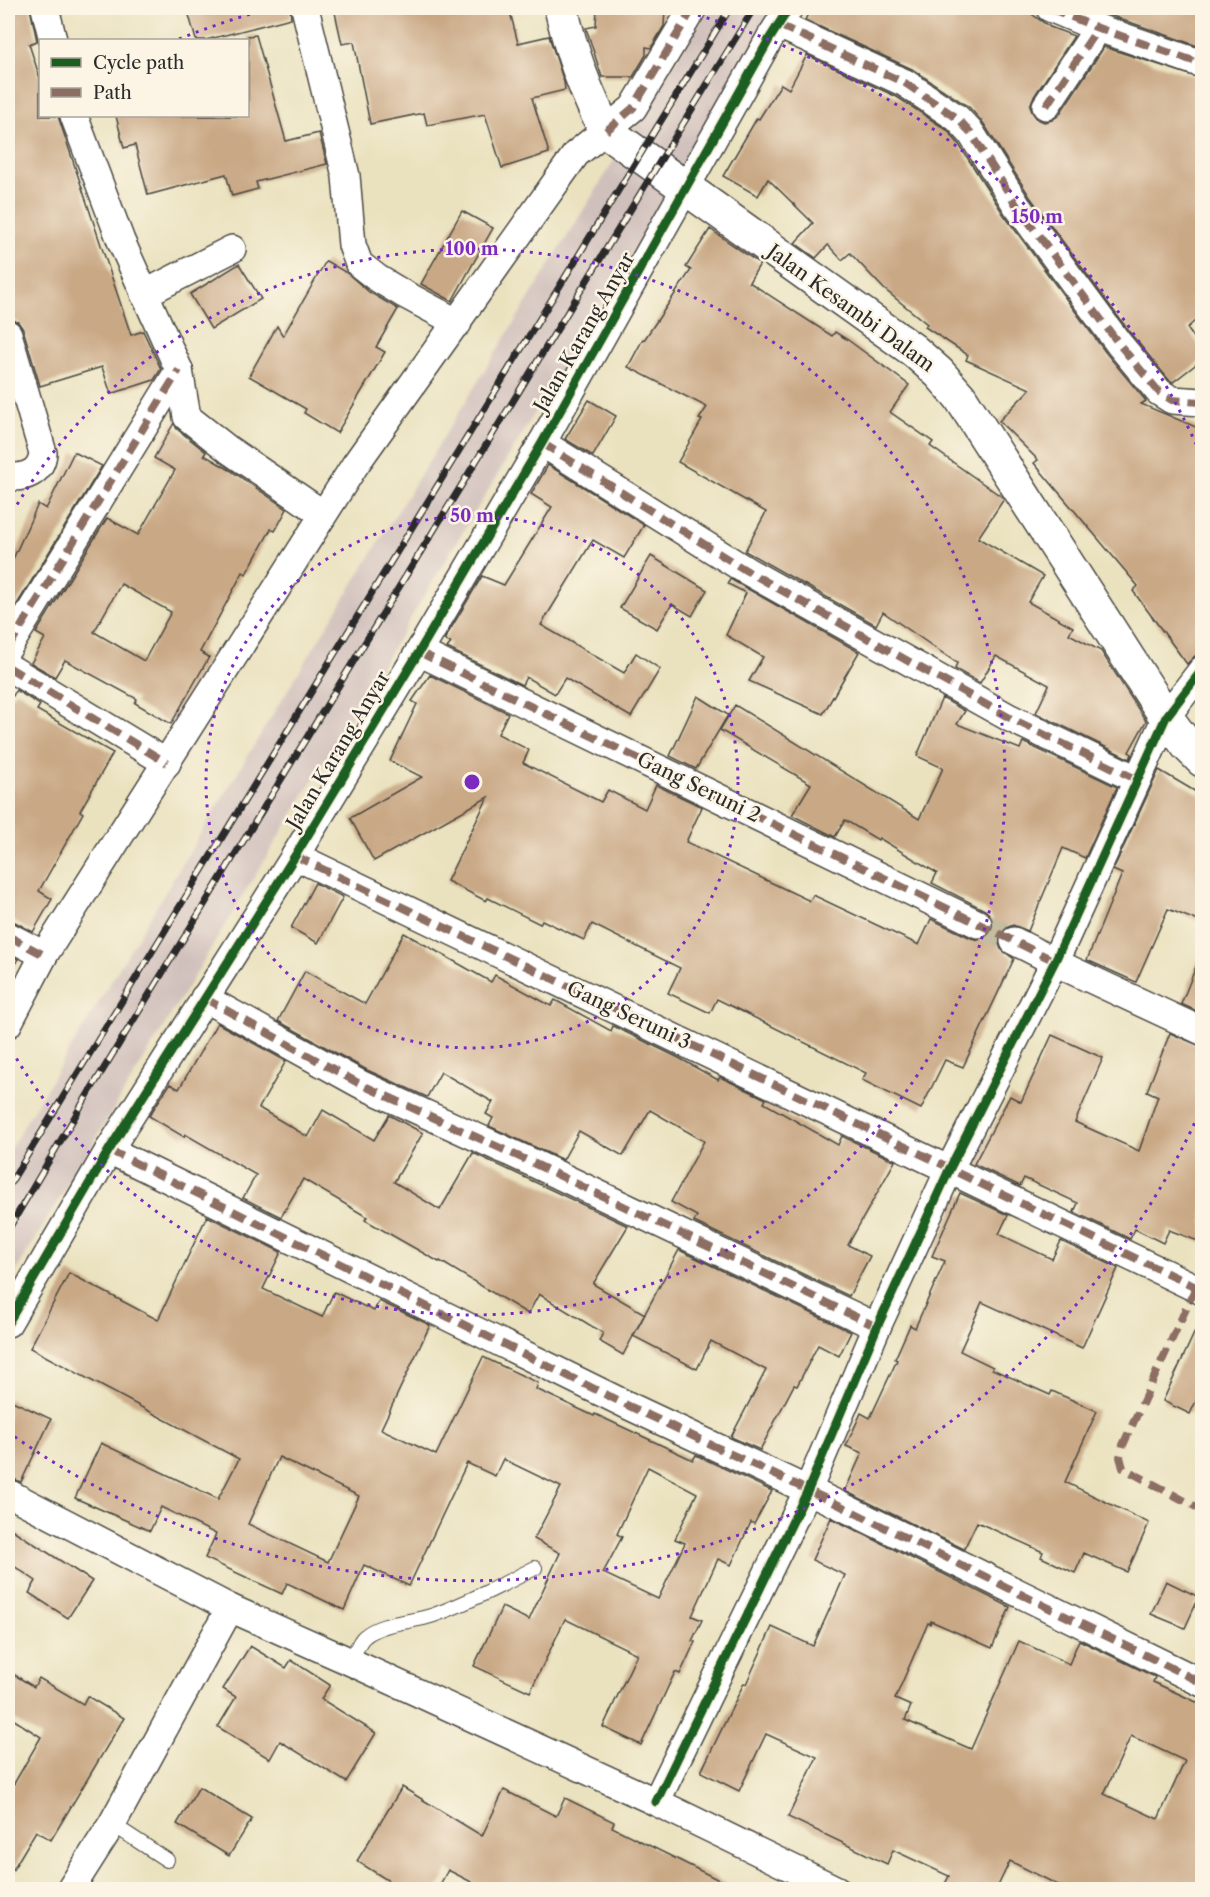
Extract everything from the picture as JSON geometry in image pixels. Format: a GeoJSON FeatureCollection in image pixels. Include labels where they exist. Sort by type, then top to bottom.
{"type":"FeatureCollection","features":[{"type":"Feature","properties":{"kind":"street"},"geometry":{"type":"LineString","coordinates":[[45,8],[53,39]]}},
{"type":"Feature","properties":{"kind":"street"},"geometry":{"type":"LineString","coordinates":[[305,8],[346,176],[352,245],[359,264],[376,278],[458,323]]}},
{"type":"Feature","properties":{"kind":"street","name":"Jalan Kesambi Dalam"},"geometry":{"type":"LineString","coordinates":[[561,8],[585,88],[606,131],[913,350],[939,373],[960,397],[1166,717],[1187,745],[1203,760]]}},
{"type":"Feature","properties":{"kind":"street"},"geometry":{"type":"LineString","coordinates":[[8,1024],[44,956],[322,514],[576,154],[633,108],[693,8]]}},
{"type":"Feature","properties":{"kind":"street"},"geometry":{"type":"LineString","coordinates":[[1050,8],[1098,28],[1203,64]]}},
{"type":"Feature","properties":{"kind":"street"},"geometry":{"type":"LineString","coordinates":[[784,16],[905,83],[957,118],[971,133],[1017,206],[1119,344],[1159,392],[1172,400],[1203,402]]}},
{"type":"Feature","properties":{"kind":"street","name":"Jalan Karang Anyar"},"geometry":{"type":"LineString","coordinates":[[8,1323],[109,1150],[204,998],[305,861],[419,652],[542,443],[784,16]]}},
{"type":"Feature","properties":{"kind":"street"},"geometry":{"type":"LineString","coordinates":[[1046,106],[1098,28]]}},
{"type":"Feature","properties":{"kind":"street"},"geometry":{"type":"LineString","coordinates":[[74,117],[121,241],[179,370],[186,411],[191,422],[322,514]]}},
{"type":"Feature","properties":{"kind":"street"},"geometry":{"type":"LineString","coordinates":[[144,294],[232,249]]}},
{"type":"Feature","properties":{"kind":"street"},"geometry":{"type":"LineString","coordinates":[[8,334],[43,453],[42,460],[32,473],[19,478],[8,477]]}},
{"type":"Feature","properties":{"kind":"street"},"geometry":{"type":"LineString","coordinates":[[167,763],[8,651],[179,370]]}},
{"type":"Feature","properties":{"kind":"street"},"geometry":{"type":"LineString","coordinates":[[542,443],[747,571],[1010,718],[1136,779]]}},
{"type":"Feature","properties":{"kind":"street","name":"Gang Seruni 2"},"geometry":{"type":"LineString","coordinates":[[419,652],[978,924]]}},
{"type":"Feature","properties":{"kind":"street"},"geometry":{"type":"LineString","coordinates":[[656,1802],[808,1490],[947,1167],[1055,961],[1166,717],[1203,670]]}},
{"type":"Feature","properties":{"kind":"street","name":"Gang Seruni 3"},"geometry":{"type":"LineString","coordinates":[[305,861],[1203,1291]]}},
{"type":"Feature","properties":{"kind":"street"},"geometry":{"type":"LineString","coordinates":[[8,936],[44,956]]}},
{"type":"Feature","properties":{"kind":"street"},"geometry":{"type":"LineString","coordinates":[[1014,941],[1203,1031]]}},
{"type":"Feature","properties":{"kind":"street"},"geometry":{"type":"LineString","coordinates":[[204,998],[360,1084],[533,1162],[877,1328]]}},
{"type":"Feature","properties":{"kind":"street"},"geometry":{"type":"LineString","coordinates":[[109,1150],[597,1391],[808,1490],[1203,1683]]}},
{"type":"Feature","properties":{"kind":"street"},"geometry":{"type":"LineString","coordinates":[[8,1494],[230,1608],[656,1802],[837,1890]]}},
{"type":"Feature","properties":{"kind":"street"},"geometry":{"type":"LineString","coordinates":[[70,1890],[112,1824],[230,1608]]}},
{"type":"Feature","properties":{"kind":"lane"},"geometry":{"type":"LineString","coordinates":[[351,1662],[362,1638],[373,1631],[431,1616],[473,1599],[535,1568]]}},
{"type":"Feature","properties":{"kind":"lane"},"geometry":{"type":"LineString","coordinates":[[112,1824],[166,1860]]}},
{"type":"Feature","properties":{"kind":"shaded area"},"geometry":{"type":"Polygon","coordinates":[[[708,8],[776,8],[687,154],[660,206],[8,1284],[8,1152],[273,714],[708,8]]]}},
{"type":"Feature","properties":{"kind":"building"},"geometry":{"type":"Polygon","coordinates":[[[8,8],[30,8],[37,41],[29,44],[39,75],[39,117],[58,117],[131,335],[143,331],[161,369],[154,380],[111,394],[102,367],[40,386],[23,329],[18,322],[8,319],[8,8]]]}},
{"type":"Feature","properties":{"kind":"building"},"geometry":{"type":"Polygon","coordinates":[[[187,8],[290,8],[291,18],[210,39],[196,39],[187,8]]]}},
{"type":"Feature","properties":{"kind":"building"},"geometry":{"type":"Polygon","coordinates":[[[334,8],[509,8],[518,43],[549,36],[564,82],[565,90],[532,98],[549,153],[502,168],[485,114],[427,125],[424,113],[370,124],[354,42],[342,44],[334,8]]]}},
{"type":"Feature","properties":{"kind":"building"},"geometry":{"type":"Polygon","coordinates":[[[597,8],[665,8],[664,26],[651,48],[646,47],[646,55],[633,77],[602,77],[586,28],[596,26],[597,8]]]}},
{"type":"Feature","properties":{"kind":"building"},"geometry":{"type":"Polygon","coordinates":[[[811,8],[1023,8],[1050,27],[1074,36],[1030,106],[1037,119],[1044,122],[1059,115],[1104,47],[1203,79],[1203,314],[1187,328],[1203,351],[1203,359],[1173,382],[1169,380],[1131,334],[1030,197],[984,124],[969,107],[912,69],[805,20],[811,8]]]}},
{"type":"Feature","properties":{"kind":"building"},"geometry":{"type":"Polygon","coordinates":[[[1093,8],[1203,8],[1203,48],[1104,13],[1093,8]]]}},
{"type":"Feature","properties":{"kind":"building"},"geometry":{"type":"Polygon","coordinates":[[[256,35],[286,141],[319,133],[327,164],[256,182],[258,189],[232,196],[226,174],[148,195],[135,145],[124,148],[116,117],[249,117],[248,36],[256,35]]]}},
{"type":"Feature","properties":{"kind":"building"},"geometry":{"type":"Polygon","coordinates":[[[807,55],[897,97],[947,130],[958,143],[1004,215],[1106,353],[1146,401],[1141,404],[1203,430],[1203,655],[1195,656],[1187,664],[1133,591],[1138,586],[1034,463],[1038,460],[999,421],[1030,389],[966,360],[968,355],[925,327],[927,324],[884,289],[850,253],[842,260],[828,245],[816,258],[795,243],[813,223],[768,179],[758,196],[723,176],[757,118],[759,119],[781,84],[789,89],[807,55]]]}},
{"type":"Feature","properties":{"kind":"building"},"geometry":{"type":"Polygon","coordinates":[[[462,211],[493,228],[452,301],[421,284],[462,211]]]}},
{"type":"Feature","properties":{"kind":"building"},"geometry":{"type":"Polygon","coordinates":[[[710,229],[760,264],[749,282],[832,336],[835,332],[848,340],[909,385],[890,412],[933,442],[930,446],[1004,499],[978,538],[1043,576],[1028,602],[1073,627],[1069,634],[1101,651],[1146,721],[1129,752],[1132,754],[1130,759],[1036,713],[1049,685],[996,656],[980,683],[955,669],[957,663],[883,612],[876,625],[745,551],[766,512],[678,462],[707,407],[628,367],[643,339],[691,270],[686,267],[710,229]]]}},
{"type":"Feature","properties":{"kind":"building"},"geometry":{"type":"Polygon","coordinates":[[[326,261],[347,273],[369,292],[398,309],[376,347],[385,352],[337,433],[304,413],[306,409],[249,376],[277,326],[283,336],[326,261]]]}},
{"type":"Feature","properties":{"kind":"building"},"geometry":{"type":"Polygon","coordinates":[[[239,264],[261,299],[211,329],[190,294],[239,264]]]}},
{"type":"Feature","properties":{"kind":"building"},"geometry":{"type":"Polygon","coordinates":[[[589,400],[616,416],[593,456],[565,439],[589,400]]]}},
{"type":"Feature","properties":{"kind":"building"},"geometry":{"type":"Polygon","coordinates":[[[174,423],[177,429],[206,452],[204,455],[287,509],[275,531],[271,529],[246,574],[243,572],[200,652],[209,657],[171,724],[135,703],[137,699],[65,660],[55,677],[31,663],[45,638],[36,633],[107,518],[138,535],[175,470],[154,458],[174,423]],[[121,584],[94,632],[144,661],[171,612],[121,584]]]}},
{"type":"Feature","properties":{"kind":"building"},"geometry":{"type":"Polygon","coordinates":[[[74,452],[102,466],[8,619],[8,570],[38,504],[46,509],[74,452]]]}},
{"type":"Feature","properties":{"kind":"building"},"geometry":{"type":"Polygon","coordinates":[[[548,465],[644,525],[624,558],[593,540],[541,625],[624,673],[636,653],[660,669],[631,717],[565,678],[555,694],[526,677],[522,685],[447,648],[451,643],[444,640],[482,576],[504,585],[552,507],[531,494],[548,465]]]}},
{"type":"Feature","properties":{"kind":"building"},"geometry":{"type":"Polygon","coordinates":[[[651,556],[707,590],[692,616],[672,604],[657,629],[620,608],[651,556]]]}},
{"type":"Feature","properties":{"kind":"building"},"geometry":{"type":"Polygon","coordinates":[[[730,579],[859,652],[823,714],[749,681],[763,657],[726,635],[746,593],[728,584],[730,579]]]}},
{"type":"Feature","properties":{"kind":"building"},"geometry":{"type":"Polygon","coordinates":[[[430,675],[508,713],[498,734],[529,750],[523,763],[601,802],[608,790],[645,809],[656,785],[702,807],[686,842],[810,901],[813,895],[919,945],[931,919],[979,940],[992,931],[994,923],[985,910],[932,883],[937,873],[879,838],[878,840],[845,820],[835,837],[792,815],[811,784],[720,730],[735,705],[919,819],[943,768],[917,756],[942,698],[965,711],[957,724],[1020,749],[1023,742],[1117,787],[1085,858],[1063,848],[1028,931],[1013,925],[1000,933],[998,941],[1001,949],[1014,959],[963,1067],[945,1060],[921,1109],[862,1080],[866,1073],[717,999],[710,1013],[668,993],[680,968],[592,924],[584,940],[542,920],[540,924],[488,898],[486,901],[447,881],[488,797],[374,861],[350,818],[422,777],[390,761],[417,704],[412,701],[430,675]]]}},
{"type":"Feature","properties":{"kind":"building"},"geometry":{"type":"Polygon","coordinates":[[[16,690],[40,705],[37,710],[113,753],[80,811],[83,813],[39,891],[52,899],[33,932],[8,920],[8,693],[13,696],[16,690]]]}},
{"type":"Feature","properties":{"kind":"building"},"geometry":{"type":"Polygon","coordinates":[[[698,696],[728,715],[696,769],[670,756],[698,696]]]}},
{"type":"Feature","properties":{"kind":"building"},"geometry":{"type":"Polygon","coordinates":[[[1159,770],[1203,796],[1203,923],[1168,909],[1136,982],[1087,960],[1122,874],[1113,870],[1159,770]]]}},
{"type":"Feature","properties":{"kind":"building"},"geometry":{"type":"Polygon","coordinates":[[[315,883],[343,897],[318,943],[291,928],[315,883]]]}},
{"type":"Feature","properties":{"kind":"building"},"geometry":{"type":"Polygon","coordinates":[[[404,933],[491,982],[495,975],[551,1006],[555,1000],[611,1031],[613,1026],[718,1080],[720,1077],[766,1099],[764,1103],[838,1145],[842,1136],[895,1161],[848,1245],[870,1256],[849,1296],[694,1222],[697,1216],[671,1202],[704,1141],[650,1110],[623,1156],[579,1131],[563,1160],[489,1126],[493,1118],[486,1114],[493,1102],[441,1072],[427,1097],[367,1070],[278,1021],[305,971],[365,1004],[404,933]]]}},
{"type":"Feature","properties":{"kind":"building"},"geometry":{"type":"Polygon","coordinates":[[[8,954],[18,959],[8,977],[8,954]]]}},
{"type":"Feature","properties":{"kind":"building"},"geometry":{"type":"Polygon","coordinates":[[[1201,954],[1203,955],[1203,1014],[1181,1004],[1201,954]]]}},
{"type":"Feature","properties":{"kind":"building"},"geometry":{"type":"Polygon","coordinates":[[[217,1023],[286,1061],[259,1108],[308,1137],[323,1110],[374,1140],[389,1115],[423,1133],[394,1182],[440,1210],[473,1153],[628,1226],[593,1284],[645,1314],[623,1355],[599,1341],[603,1333],[539,1294],[528,1314],[440,1261],[365,1220],[367,1217],[303,1179],[281,1217],[243,1198],[256,1175],[149,1116],[170,1084],[179,1089],[217,1023]]]}},
{"type":"Feature","properties":{"kind":"building"},"geometry":{"type":"Polygon","coordinates":[[[1170,1033],[1203,1047],[1203,1243],[1169,1230],[1163,1243],[1135,1229],[1130,1239],[1074,1212],[1078,1203],[1024,1178],[1020,1186],[974,1164],[1010,1096],[1021,1102],[1052,1035],[1103,1058],[1075,1122],[1139,1151],[1158,1096],[1147,1091],[1170,1033]]]}},
{"type":"Feature","properties":{"kind":"building"},"geometry":{"type":"Polygon","coordinates":[[[960,1193],[1008,1215],[999,1234],[1052,1259],[1061,1241],[1118,1268],[1082,1348],[982,1302],[960,1351],[993,1367],[992,1369],[1050,1395],[1052,1391],[1097,1411],[1065,1482],[1149,1523],[1127,1572],[1084,1553],[1075,1573],[1041,1557],[1043,1552],[977,1522],[964,1549],[845,1491],[862,1453],[846,1446],[861,1413],[870,1418],[897,1360],[895,1359],[910,1325],[915,1328],[945,1261],[932,1256],[960,1193]]]}},
{"type":"Feature","properties":{"kind":"building"},"geometry":{"type":"Polygon","coordinates":[[[207,1216],[281,1252],[263,1289],[322,1317],[334,1292],[374,1311],[379,1301],[430,1325],[381,1429],[436,1455],[483,1357],[538,1383],[536,1389],[594,1416],[595,1414],[693,1460],[696,1455],[772,1491],[754,1524],[751,1522],[731,1565],[718,1559],[692,1616],[702,1620],[692,1641],[695,1642],[680,1674],[675,1672],[641,1745],[603,1727],[637,1654],[565,1619],[530,1692],[474,1666],[502,1607],[529,1620],[560,1553],[534,1539],[561,1487],[503,1459],[495,1476],[467,1463],[409,1586],[364,1565],[344,1610],[287,1583],[282,1594],[205,1558],[216,1534],[161,1507],[150,1531],[75,1498],[101,1443],[218,1499],[239,1459],[30,1348],[69,1273],[158,1320],[207,1216]],[[279,1457],[248,1524],[328,1562],[359,1496],[279,1457]],[[648,1467],[617,1534],[622,1537],[603,1573],[658,1599],[685,1543],[675,1539],[697,1493],[648,1467]]]}},
{"type":"Feature","properties":{"kind":"building"},"geometry":{"type":"Polygon","coordinates":[[[679,1250],[851,1332],[839,1356],[818,1345],[760,1450],[731,1437],[766,1370],[711,1341],[697,1369],[633,1336],[679,1250]]]}},
{"type":"Feature","properties":{"kind":"building"},"geometry":{"type":"Polygon","coordinates":[[[1203,1314],[1203,1386],[1190,1414],[1163,1401],[1203,1314]]]}},
{"type":"Feature","properties":{"kind":"building"},"geometry":{"type":"Polygon","coordinates":[[[8,1399],[51,1419],[21,1482],[8,1477],[8,1399]]]}},
{"type":"Feature","properties":{"kind":"building"},"geometry":{"type":"Polygon","coordinates":[[[831,1518],[1010,1607],[992,1648],[931,1621],[930,1624],[928,1623],[895,1699],[911,1706],[905,1720],[971,1749],[1019,1641],[1069,1664],[1079,1640],[1155,1677],[1153,1682],[1203,1705],[1203,1890],[1068,1890],[1010,1861],[996,1890],[942,1890],[949,1876],[893,1850],[887,1864],[788,1817],[817,1757],[766,1734],[739,1791],[701,1772],[772,1627],[813,1646],[845,1575],[812,1560],[831,1518]],[[1131,1736],[1104,1794],[1158,1819],[1185,1761],[1131,1736]]]}},
{"type":"Feature","properties":{"kind":"building"},"geometry":{"type":"Polygon","coordinates":[[[8,1527],[92,1581],[68,1618],[29,1593],[36,1581],[8,1562],[8,1527]]]}},
{"type":"Feature","properties":{"kind":"building"},"geometry":{"type":"Polygon","coordinates":[[[1166,1581],[1199,1597],[1185,1628],[1151,1614],[1166,1581]]]}},
{"type":"Feature","properties":{"kind":"building"},"geometry":{"type":"Polygon","coordinates":[[[250,1646],[286,1668],[291,1660],[330,1685],[321,1699],[376,1733],[346,1782],[280,1741],[270,1759],[218,1727],[236,1697],[223,1689],[250,1646]]]}},
{"type":"Feature","properties":{"kind":"building"},"geometry":{"type":"Polygon","coordinates":[[[8,1671],[34,1687],[39,1678],[83,1704],[87,1696],[124,1718],[51,1840],[36,1831],[8,1878],[8,1794],[41,1737],[8,1716],[8,1671]]]}},
{"type":"Feature","properties":{"kind":"building"},"geometry":{"type":"Polygon","coordinates":[[[199,1787],[252,1819],[229,1856],[177,1824],[199,1787]]]}},
{"type":"Feature","properties":{"kind":"building"},"geometry":{"type":"Polygon","coordinates":[[[402,1787],[482,1836],[504,1790],[556,1816],[565,1798],[614,1822],[612,1827],[739,1890],[487,1890],[448,1870],[437,1890],[403,1890],[357,1861],[402,1787]]]}},
{"type":"Feature","properties":{"kind":"tunnel"},"geometry":{"type":"LineString","coordinates":[[978,924],[1014,941]]}},
{"type":"Feature","properties":{"kind":"railway"},"geometry":{"type":"LineString","coordinates":[[8,1187],[730,8]]}},
{"type":"Feature","properties":{"kind":"railway"},"geometry":{"type":"LineString","coordinates":[[8,1230],[87,1096],[754,8]]}},
{"type":"Feature","properties":{"kind":"marked path"},"geometry":{"type":"LineString","coordinates":[[606,131],[633,108],[693,8]]}},
{"type":"Feature","properties":{"kind":"marked path"},"geometry":{"type":"LineString","coordinates":[[1050,8],[1098,28],[1202,64]]}},
{"type":"Feature","properties":{"kind":"marked path"},"geometry":{"type":"LineString","coordinates":[[779,25],[905,83],[957,118],[971,133],[1017,206],[1119,344],[1159,392],[1172,400],[1202,402]]}},
{"type":"Feature","properties":{"kind":"marked path"},"geometry":{"type":"LineString","coordinates":[[1046,106],[1098,28]]}},
{"type":"Feature","properties":{"kind":"marked path"},"geometry":{"type":"LineString","coordinates":[[8,648],[179,370]]}},
{"type":"Feature","properties":{"kind":"marked path"},"geometry":{"type":"LineString","coordinates":[[542,443],[747,571],[1010,718],[1136,779]]}},
{"type":"Feature","properties":{"kind":"marked path"},"geometry":{"type":"LineString","coordinates":[[419,652],[1055,961]]}},
{"type":"Feature","properties":{"kind":"marked path"},"geometry":{"type":"LineString","coordinates":[[8,667],[167,763]]}},
{"type":"Feature","properties":{"kind":"marked path"},"geometry":{"type":"LineString","coordinates":[[295,856],[950,1168]]}},
{"type":"Feature","properties":{"kind":"marked path"},"geometry":{"type":"LineString","coordinates":[[8,936],[44,955]]}},
{"type":"Feature","properties":{"kind":"marked path"},"geometry":{"type":"LineString","coordinates":[[204,998],[360,1084],[533,1163],[877,1327]]}},
{"type":"Feature","properties":{"kind":"marked path"},"geometry":{"type":"LineString","coordinates":[[109,1150],[629,1406],[837,1504],[1202,1683]]}},
{"type":"Feature","properties":{"kind":"marked path"},"geometry":{"type":"LineString","coordinates":[[958,1173],[1202,1290]]}},
{"type":"Feature","properties":{"kind":"marked path"},"geometry":{"type":"LineString","coordinates":[[1196,1287],[1123,1445],[1120,1457],[1123,1468],[1202,1510]]}},
{"type":"Feature","properties":{"kind":"cycle path"},"geometry":{"type":"LineString","coordinates":[[8,1323],[109,1150],[295,856],[419,652],[542,443],[789,8]]}},
{"type":"Feature","properties":{"kind":"cycle path"},"geometry":{"type":"LineString","coordinates":[[656,1802],[808,1490],[877,1327],[950,1168],[1055,961],[1166,717],[1202,670]]}}]}
